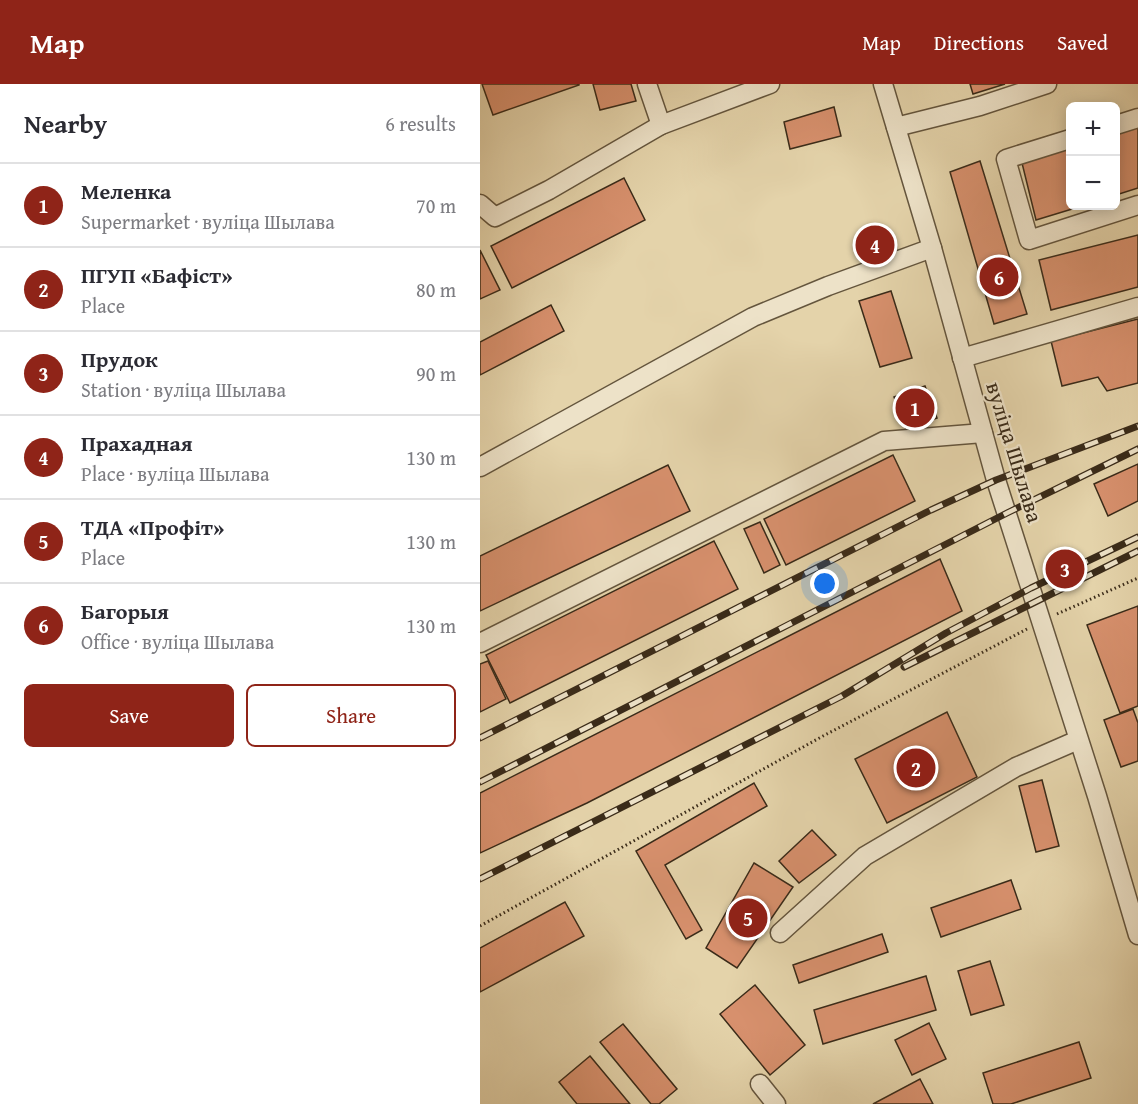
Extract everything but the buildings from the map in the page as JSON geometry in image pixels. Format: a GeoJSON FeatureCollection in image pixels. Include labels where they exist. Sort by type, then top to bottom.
{"type":"FeatureCollection","features":[{"type":"Feature","properties":{"kind":"street"},"geometry":{"type":"LineString","coordinates":[[648,84],[661,124]]}},
{"type":"Feature","properties":{"kind":"street"},"geometry":{"type":"LineString","coordinates":[[480,204],[495,217],[549,190],[661,124],[770,84]]}},
{"type":"Feature","properties":{"kind":"street","name":"вуліца Шылава"},"geometry":{"type":"LineString","coordinates":[[883,84],[932,248],[996,480],[1097,796],[1138,934]]}},
{"type":"Feature","properties":{"kind":"street"},"geometry":{"type":"LineString","coordinates":[[896,127],[980,106],[1047,84]]}},
{"type":"Feature","properties":{"kind":"street"},"geometry":{"type":"LineString","coordinates":[[1120,123],[1138,117]]}},
{"type":"Feature","properties":{"kind":"street"},"geometry":{"type":"LineString","coordinates":[[1066,141],[1006,159],[1029,240],[1138,205]]}},
{"type":"Feature","properties":{"kind":"street"},"geometry":{"type":"LineString","coordinates":[[480,467],[753,317],[828,286],[932,248]]}},
{"type":"Feature","properties":{"kind":"street"},"geometry":{"type":"LineString","coordinates":[[962,358],[1138,307]]}},
{"type":"Feature","properties":{"kind":"street"},"geometry":{"type":"LineString","coordinates":[[480,643],[884,441],[983,433]]}},
{"type":"Feature","properties":{"kind":"street"},"geometry":{"type":"LineString","coordinates":[[780,933],[865,856],[1016,767],[1078,740]]}},
{"type":"Feature","properties":{"kind":"street"},"geometry":{"type":"LineString","coordinates":[[760,1084],[776,1104]]}},
{"type":"Feature","properties":{"kind":"path"},"geometry":{"type":"LineString","coordinates":[[480,926],[823,736],[1042,621],[1138,578]]}},
{"type":"Feature","properties":{"kind":"railway"},"geometry":{"type":"LineString","coordinates":[[480,738],[931,510],[996,480],[1138,426]]}},
{"type":"Feature","properties":{"kind":"railway"},"geometry":{"type":"LineString","coordinates":[[480,782],[1007,513],[1138,449]]}},
{"type":"Feature","properties":{"kind":"railway"},"geometry":{"type":"LineString","coordinates":[[480,879],[842,696],[946,633],[1031,588],[1138,537]]}},
{"type":"Feature","properties":{"kind":"railway"},"geometry":{"type":"LineString","coordinates":[[904,667],[1138,551]]}},
{"type":"Feature","properties":{"kind":"place","name":"Прахадная"},"geometry":{"type":"Point","coordinates":[875,245]}},
{"type":"Feature","properties":{"kind":"place","name":"Багорыя"},"geometry":{"type":"Point","coordinates":[999,277]}},
{"type":"Feature","properties":{"kind":"place","name":"Меленка"},"geometry":{"type":"Point","coordinates":[915,408]}},
{"type":"Feature","properties":{"kind":"place","name":"Прудок"},"geometry":{"type":"Point","coordinates":[1065,569]}},
{"type":"Feature","properties":{"kind":"place","name":"ПГУП «Бафіст»"},"geometry":{"type":"Point","coordinates":[916,768]}},
{"type":"Feature","properties":{"kind":"place","name":"ТДА «Профіт»"},"geometry":{"type":"Point","coordinates":[748,918]}}]}
